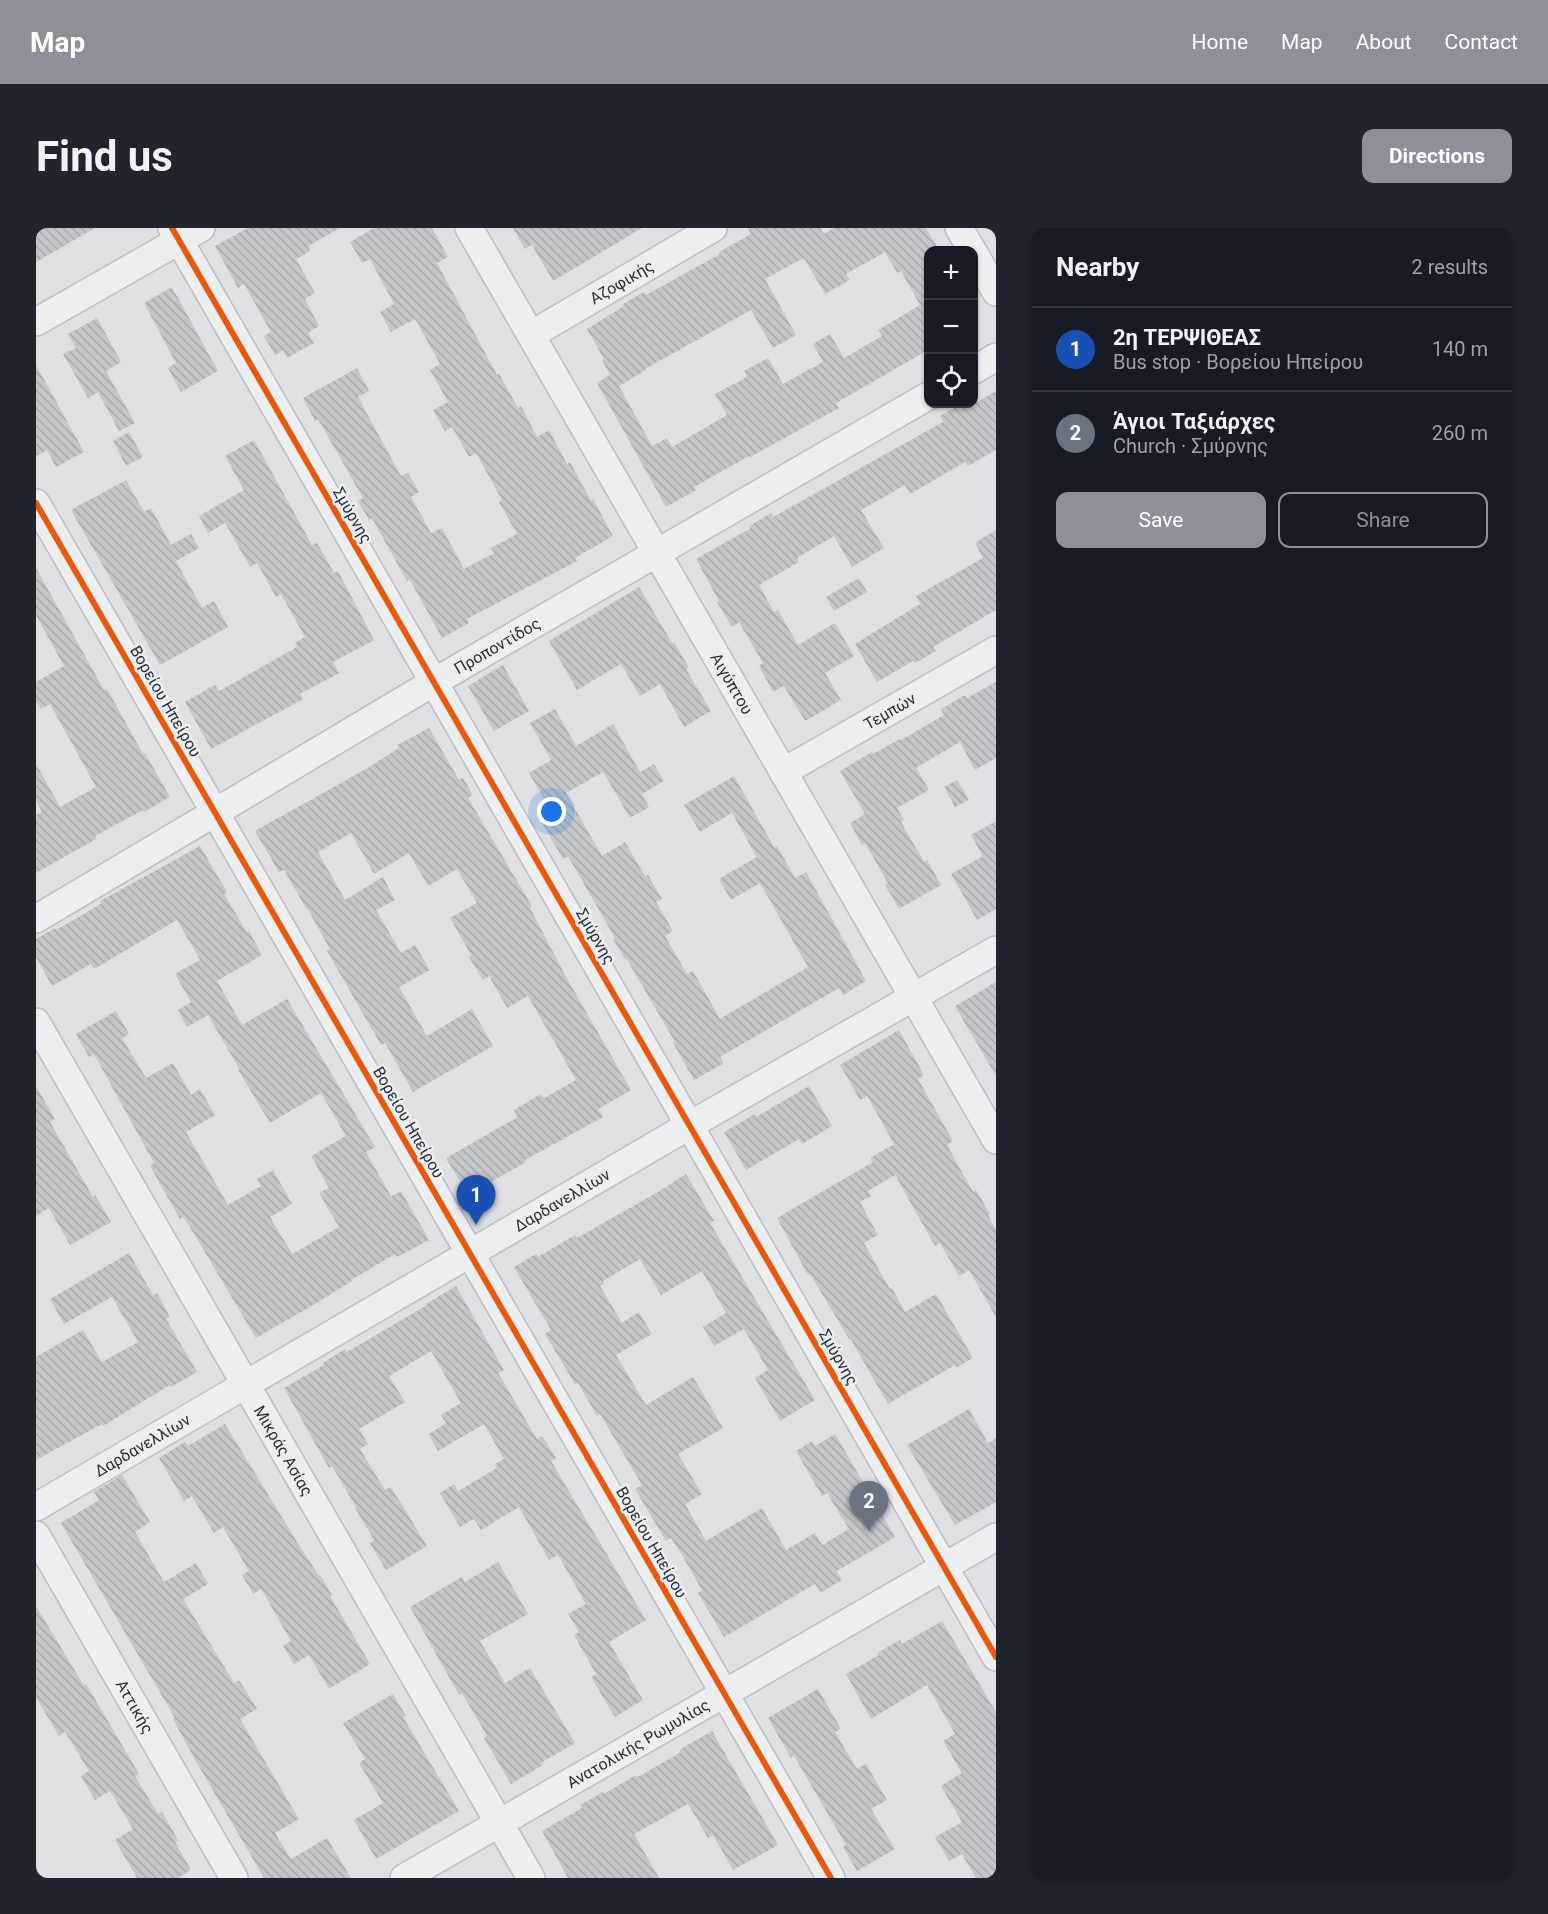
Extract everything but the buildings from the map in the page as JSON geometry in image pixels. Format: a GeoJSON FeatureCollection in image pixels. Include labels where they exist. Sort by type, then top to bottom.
{"type":"FeatureCollection","features":[{"type":"Feature","properties":{"kind":"street","name":"Αιγύπτου"},"geometry":{"type":"LineString","coordinates":[[469,228],[996,1140]]}},
{"type":"Feature","properties":{"kind":"street","name":"Αζοφικής"},"geometry":{"type":"LineString","coordinates":[[531,335],[713,228]]}},
{"type":"Feature","properties":{"kind":"street"},"geometry":{"type":"LineString","coordinates":[[959,228],[970,246]]}},
{"type":"Feature","properties":{"kind":"street"},"geometry":{"type":"LineString","coordinates":[[36,322],[184,232]]}},
{"type":"Feature","properties":{"kind":"street","name":"Σμύρνης"},"geometry":{"type":"LineString","coordinates":[[184,232],[434,681],[996,1657]]}},
{"type":"Feature","properties":{"kind":"street"},"geometry":{"type":"LineString","coordinates":[[978,261],[996,292]]}},
{"type":"Feature","properties":{"kind":"street"},"geometry":{"type":"LineString","coordinates":[[978,368],[996,357]]}},
{"type":"Feature","properties":{"kind":"street","name":"Προποντίδος"},"geometry":{"type":"LineString","coordinates":[[36,919],[434,681],[924,398]]}},
{"type":"Feature","properties":{"kind":"street","name":"Βορείου Ηπείρου"},"geometry":{"type":"LineString","coordinates":[[36,503],[831,1878]]}},
{"type":"Feature","properties":{"kind":"street","name":"Τεμπών"},"geometry":{"type":"LineString","coordinates":[[783,772],[996,650]]}},
{"type":"Feature","properties":{"kind":"street","name":"Δαρδανελλίων"},"geometry":{"type":"LineString","coordinates":[[36,1507],[690,1125],[996,950]]}},
{"type":"Feature","properties":{"kind":"street","name":"Μικράς Ασίας"},"geometry":{"type":"LineString","coordinates":[[36,1023],[531,1878]]}},
{"type":"Feature","properties":{"kind":"street","name":"Αττικής"},"geometry":{"type":"LineString","coordinates":[[36,1535],[234,1878]]}},
{"type":"Feature","properties":{"kind":"street","name":"Ανατολικής Ρωμυλίας"},"geometry":{"type":"LineString","coordinates":[[404,1878],[996,1537]]}},
{"type":"Feature","properties":{"kind":"cycle path"},"geometry":{"type":"LineString","coordinates":[[172,228],[996,1657]]}},
{"type":"Feature","properties":{"kind":"cycle path"},"geometry":{"type":"LineString","coordinates":[[36,503],[831,1878]]}},
{"type":"Feature","properties":{"kind":"place","name":"2η ΤΕΡΨΙΘΕΑΣ"},"geometry":{"type":"Point","coordinates":[476,1225]}},
{"type":"Feature","properties":{"kind":"place","name":"Άγιοι Ταξιάρχες"},"geometry":{"type":"Point","coordinates":[869,1531]}}]}
